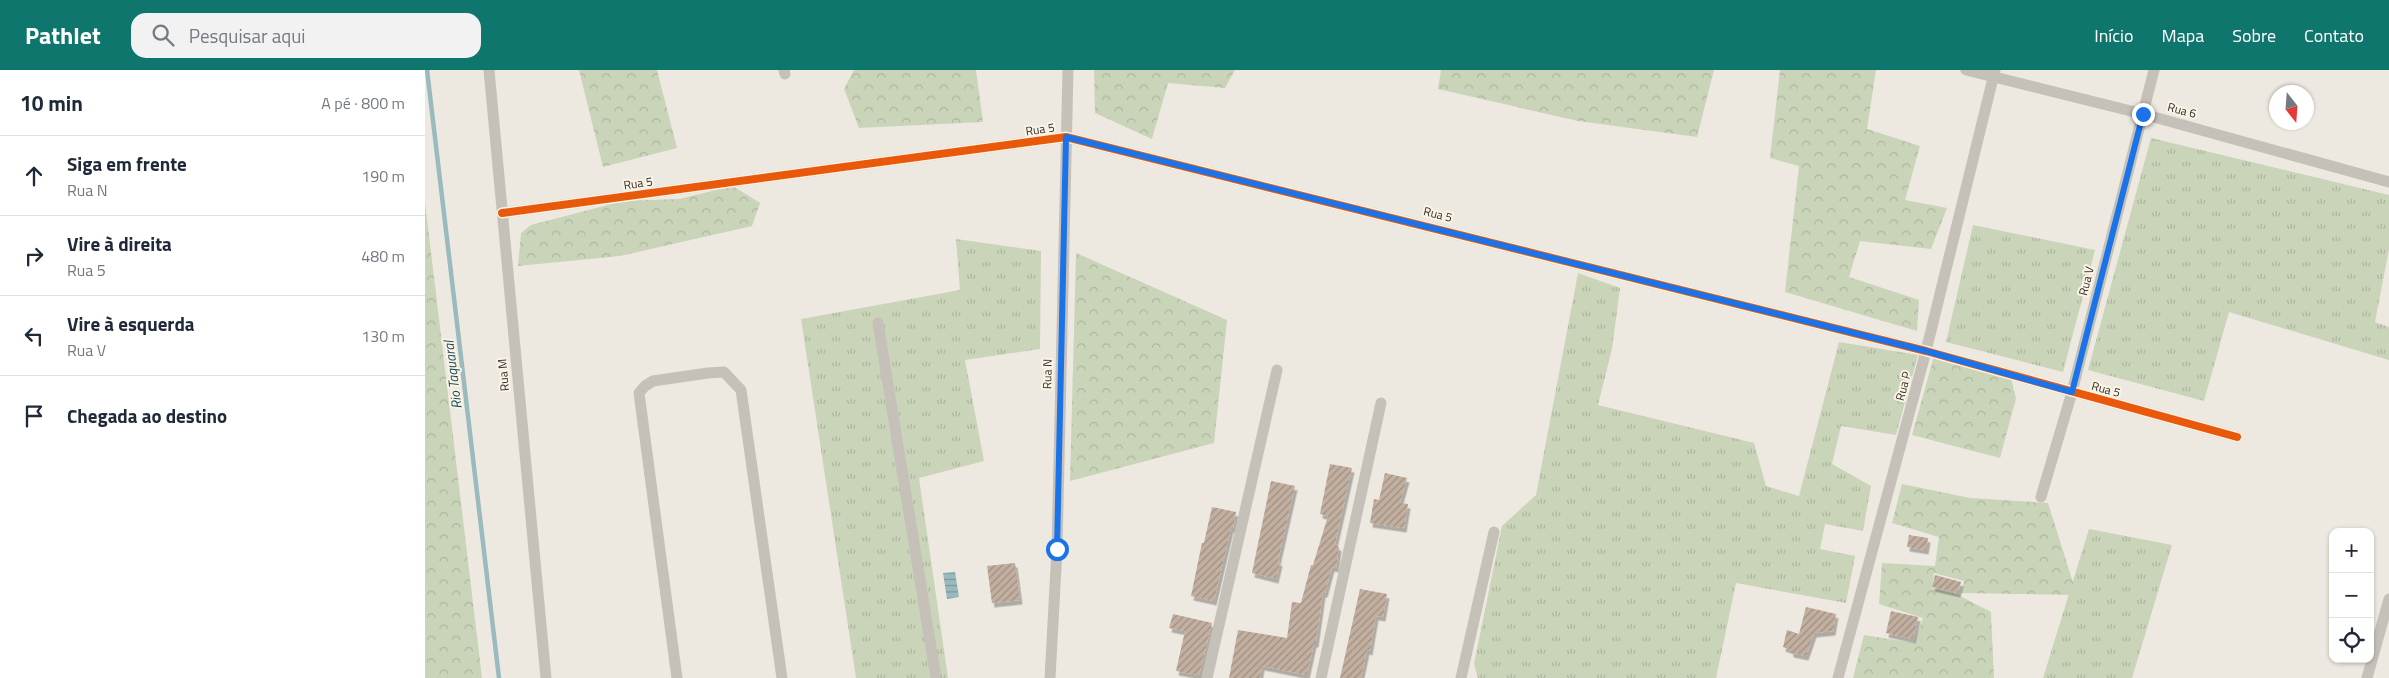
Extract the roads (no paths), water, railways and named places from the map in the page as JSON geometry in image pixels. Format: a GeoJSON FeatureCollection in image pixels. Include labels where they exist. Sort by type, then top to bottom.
{"type":"FeatureCollection","features":[{"type":"Feature","properties":{"kind":"street","name":"Rua M"},"geometry":{"type":"LineString","coordinates":[[489,70],[546,678]]}},
{"type":"Feature","properties":{"kind":"street","name":"Rua N"},"geometry":{"type":"LineString","coordinates":[[1050,678],[1057,549],[1068,70]]}},
{"type":"Feature","properties":{"kind":"street","name":"Rua 6"},"geometry":{"type":"LineString","coordinates":[[1966,70],[1995,73],[2389,182]]}},
{"type":"Feature","properties":{"kind":"street","name":"Rua V"},"geometry":{"type":"LineString","coordinates":[[2041,497],[2072,392],[2154,70]]}},
{"type":"Feature","properties":{"kind":"street","name":"Rua P"},"geometry":{"type":"LineString","coordinates":[[1837,678],[1926,351],[1995,73]]}},
{"type":"Feature","properties":{"kind":"street","name":"Rua 5"},"geometry":{"type":"LineString","coordinates":[[502,213],[1066,137],[1926,351],[2237,437]]}},
{"type":"Feature","properties":{"kind":"street"},"geometry":{"type":"LineString","coordinates":[[878,323],[936,678]]}},
{"type":"Feature","properties":{"kind":"street"},"geometry":{"type":"LineString","coordinates":[[1207,678],[1277,370]]}},
{"type":"Feature","properties":{"kind":"street"},"geometry":{"type":"LineString","coordinates":[[677,678],[639,393],[653,381],[708,372],[724,372],[741,390],[782,678]]}},
{"type":"Feature","properties":{"kind":"street"},"geometry":{"type":"LineString","coordinates":[[1321,678],[1381,403]]}},
{"type":"Feature","properties":{"kind":"street"},"geometry":{"type":"LineString","coordinates":[[1461,678],[1494,532]]}},
{"type":"Feature","properties":{"kind":"street"},"geometry":{"type":"LineString","coordinates":[[2367,678],[2389,599]]}},
{"type":"Feature","properties":{"kind":"water"},"geometry":{"type":"Polygon","coordinates":[[[955,572],[959,597],[947,599],[943,573],[955,572]]]}},
{"type":"Feature","properties":{"kind":"waterway","name":"Rio Taquaral"},"geometry":{"type":"LineString","coordinates":[[427,70],[499,678]]}}]}
